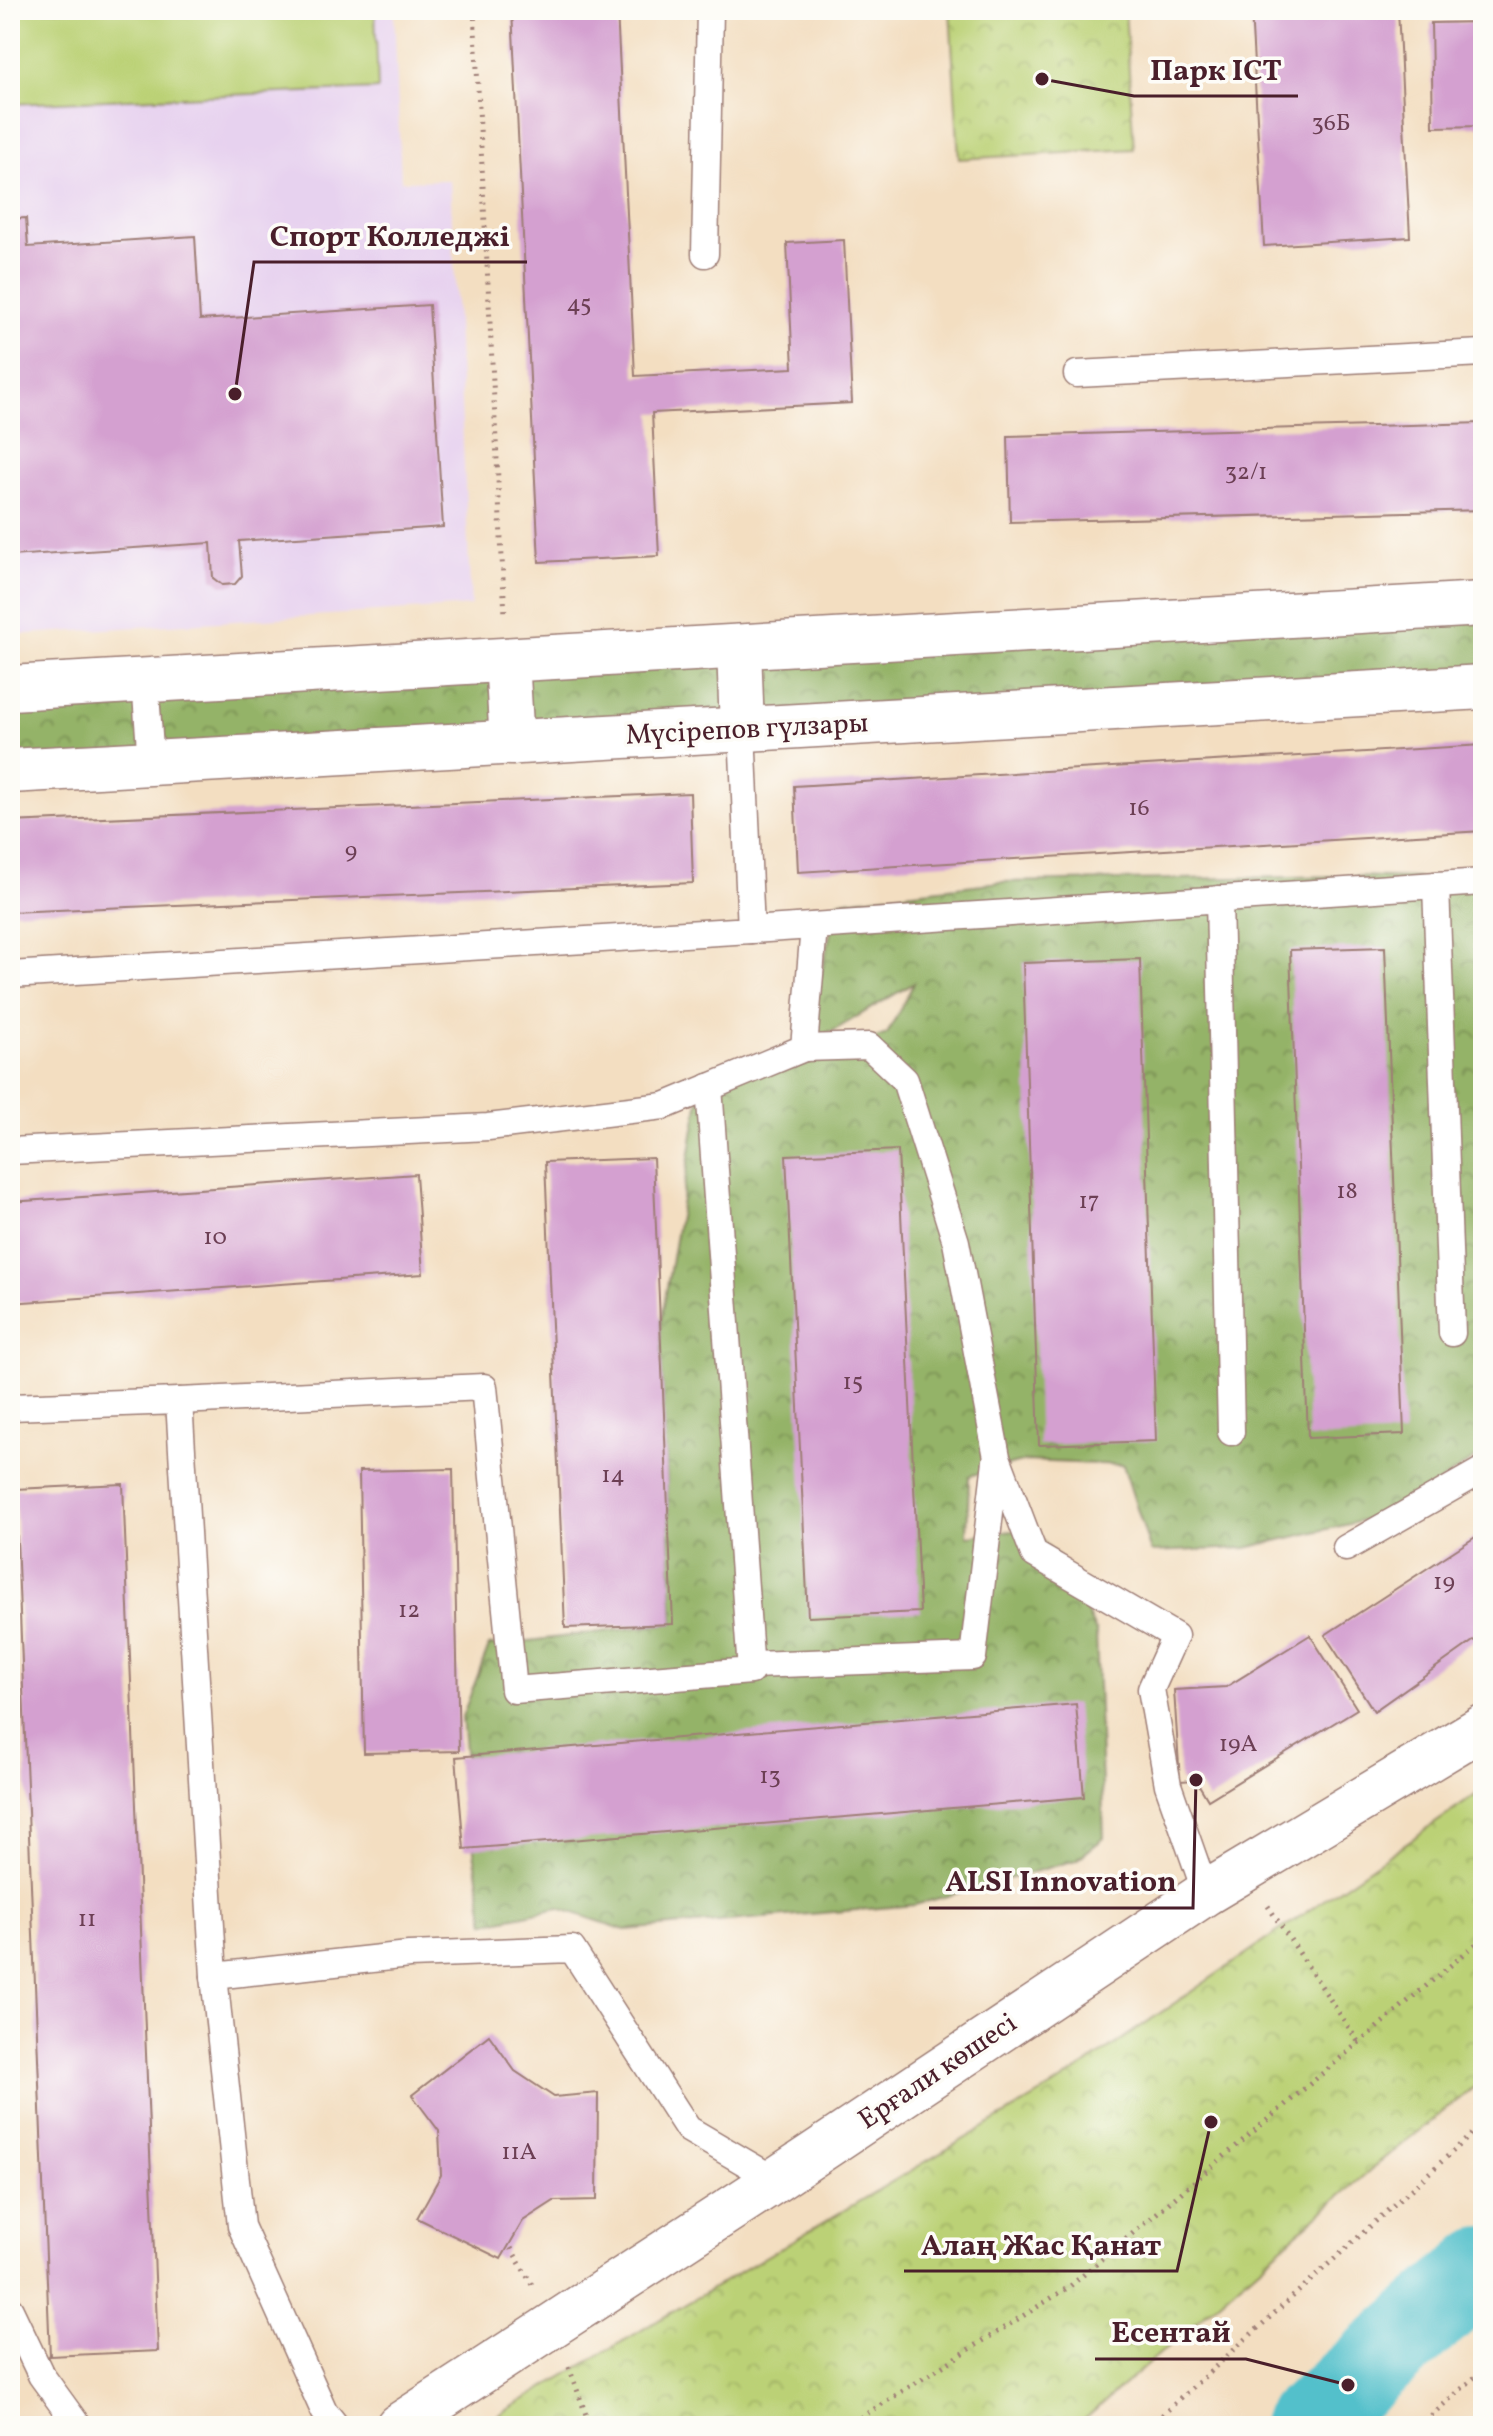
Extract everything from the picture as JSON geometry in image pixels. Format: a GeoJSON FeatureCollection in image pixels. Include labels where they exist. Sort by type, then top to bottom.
{"type":"FeatureCollection","features":[{"type":"Feature","properties":{"kind":"street"},"geometry":{"type":"LineString","coordinates":[[10,688],[1483,604]]}},
{"type":"Feature","properties":{"kind":"street"},"geometry":{"type":"LineString","coordinates":[[739,647],[742,730]]}},
{"type":"Feature","properties":{"kind":"street"},"geometry":{"type":"LineString","coordinates":[[507,660],[512,743]]}},
{"type":"Feature","properties":{"kind":"street","name":"Мүсірепов гүлзары"},"geometry":{"type":"LineString","coordinates":[[10,771],[1483,687]]}},
{"type":"Feature","properties":{"kind":"street","name":"Ерғали көшесі"},"geometry":{"type":"LineString","coordinates":[[398,2426],[1206,1893],[1483,1727]]}},
{"type":"Feature","properties":{"kind":"lane"},"geometry":{"type":"LineString","coordinates":[[705,254],[710,10]]}},
{"type":"Feature","properties":{"kind":"lane"},"geometry":{"type":"LineString","coordinates":[[1077,374],[1483,353]]}},
{"type":"Feature","properties":{"kind":"lane"},"geometry":{"type":"LineString","coordinates":[[145,680],[151,763]]}},
{"type":"Feature","properties":{"kind":"lane"},"geometry":{"type":"LineString","coordinates":[[742,730],[751,930]]}},
{"type":"Feature","properties":{"kind":"lane"},"geometry":{"type":"LineString","coordinates":[[10,975],[1483,882]]}},
{"type":"Feature","properties":{"kind":"lane"},"geometry":{"type":"LineString","coordinates":[[1436,885],[1452,1333]]}},
{"type":"Feature","properties":{"kind":"lane"},"geometry":{"type":"LineString","coordinates":[[1219,899],[1231,1432]]}},
{"type":"Feature","properties":{"kind":"lane"},"geometry":{"type":"LineString","coordinates":[[804,1048],[814,926]]}},
{"type":"Feature","properties":{"kind":"lane"},"geometry":{"type":"LineString","coordinates":[[10,1151],[488,1127],[664,1106],[804,1048],[869,1046],[905,1080],[956,1242],[997,1457],[1034,1554],[1175,1636],[1151,1689],[1168,1785],[1206,1893]]}},
{"type":"Feature","properties":{"kind":"lane"},"geometry":{"type":"LineString","coordinates":[[10,1407],[484,1387],[514,1690],[751,1671],[709,1087]]}},
{"type":"Feature","properties":{"kind":"lane"},"geometry":{"type":"LineString","coordinates":[[179,1401],[214,1976],[241,2226],[324,2411],[336,2426]]}},
{"type":"Feature","properties":{"kind":"lane"},"geometry":{"type":"LineString","coordinates":[[750,1665],[973,1657],[997,1457]]}},
{"type":"Feature","properties":{"kind":"lane"},"geometry":{"type":"LineString","coordinates":[[1346,1548],[1483,1470]]}},
{"type":"Feature","properties":{"kind":"lane"},"geometry":{"type":"LineString","coordinates":[[214,1976],[409,1955],[572,1949],[688,2129],[775,2180]]}},
{"type":"Feature","properties":{"kind":"lane"},"geometry":{"type":"LineString","coordinates":[[10,2310],[41,2375],[78,2426]]}},
{"type":"Feature","properties":{"kind":"path"},"geometry":{"type":"LineString","coordinates":[[474,10],[507,660]]}},
{"type":"Feature","properties":{"kind":"path"},"geometry":{"type":"LineString","coordinates":[[847,2426],[1069,2287],[1483,1938]]}},
{"type":"Feature","properties":{"kind":"path"},"geometry":{"type":"LineString","coordinates":[[1150,2426],[1483,2124]]}},
{"type":"Feature","properties":{"kind":"path"},"geometry":{"type":"LineString","coordinates":[[1419,2426],[1483,2370]]}},
{"type":"Feature","properties":{"kind":"shaded area"},"geometry":{"type":"Polygon","coordinates":[[[10,10],[394,10],[401,181],[450,180],[471,606],[10,635],[10,10]]]}},
{"type":"Feature","properties":{"kind":"green space"},"geometry":{"type":"Polygon","coordinates":[[[10,10],[375,10],[378,89],[10,104],[10,10]]]}},
{"type":"Feature","properties":{"kind":"green space"},"geometry":{"type":"Polygon","coordinates":[[[950,10],[1125,10],[1134,149],[959,159],[950,10]]]}},
{"type":"Feature","properties":{"kind":"green space"},"geometry":{"type":"Polygon","coordinates":[[[1483,604],[1483,687],[10,771],[10,688],[1483,604]]]}},
{"type":"Feature","properties":{"kind":"green space"},"geometry":{"type":"Polygon","coordinates":[[[1350,876],[1483,880],[1483,1453],[1392,1514],[1246,1548],[1151,1552],[1123,1465],[1025,1461],[969,1476],[967,1536],[1031,1529],[1064,1563],[1096,1632],[1104,1838],[1076,1860],[915,1905],[625,1930],[559,1908],[485,1923],[474,1851],[462,1717],[489,1646],[673,1623],[660,1328],[704,1070],[791,1069],[887,1034],[914,983],[804,1048],[838,901],[1000,882],[1350,876]]]}},
{"type":"Feature","properties":{"kind":"green space"},"geometry":{"type":"Polygon","coordinates":[[[1483,1786],[1483,2080],[1378,2163],[1077,2426],[480,2426],[1062,2081],[1480,1792],[1483,1786]]]}},
{"type":"Feature","properties":{"kind":"building"},"geometry":{"type":"Polygon","coordinates":[[[512,10],[617,10],[635,376],[793,368],[787,243],[844,240],[852,403],[652,413],[659,556],[539,562],[512,10]]]}},
{"type":"Feature","properties":{"kind":"building"},"geometry":{"type":"Polygon","coordinates":[[[1251,10],[1398,10],[1410,237],[1264,246],[1251,10]]]}},
{"type":"Feature","properties":{"kind":"building"},"geometry":{"type":"Polygon","coordinates":[[[1483,22],[1483,126],[1433,127],[1431,23],[1483,22]]]}},
{"type":"Feature","properties":{"kind":"building"},"geometry":{"type":"Polygon","coordinates":[[[26,218],[28,247],[195,236],[200,320],[429,305],[443,527],[239,541],[242,576],[235,584],[222,585],[213,578],[211,543],[10,556],[10,219],[26,218]]]}},
{"type":"Feature","properties":{"kind":"building"},"geometry":{"type":"Polygon","coordinates":[[[1483,423],[1483,510],[1010,522],[1008,436],[1483,423]]]}},
{"type":"Feature","properties":{"kind":"building"},"geometry":{"type":"Polygon","coordinates":[[[1483,745],[1483,831],[798,872],[794,786],[1483,745]]]}},
{"type":"Feature","properties":{"kind":"building"},"geometry":{"type":"Polygon","coordinates":[[[690,793],[693,883],[10,912],[10,822],[690,793]]]}},
{"type":"Feature","properties":{"kind":"building"},"geometry":{"type":"Polygon","coordinates":[[[1385,947],[1404,1434],[1308,1438],[1290,950],[1385,947]]]}},
{"type":"Feature","properties":{"kind":"building"},"geometry":{"type":"Polygon","coordinates":[[[1140,959],[1156,1441],[1039,1445],[1023,963],[1140,959]]]}},
{"type":"Feature","properties":{"kind":"building"},"geometry":{"type":"Polygon","coordinates":[[[898,1150],[920,1612],[808,1617],[786,1155],[898,1150]]]}},
{"type":"Feature","properties":{"kind":"building"},"geometry":{"type":"Polygon","coordinates":[[[653,1158],[673,1624],[565,1628],[545,1162],[653,1158]]]}},
{"type":"Feature","properties":{"kind":"building"},"geometry":{"type":"Polygon","coordinates":[[[416,1174],[423,1274],[10,1303],[10,1202],[416,1174]]]}},
{"type":"Feature","properties":{"kind":"building"},"geometry":{"type":"Polygon","coordinates":[[[453,1469],[459,1751],[364,1753],[359,1471],[453,1469]]]}},
{"type":"Feature","properties":{"kind":"building"},"geometry":{"type":"Polygon","coordinates":[[[123,1484],[158,2351],[50,2356],[15,1489],[123,1484]]]}},
{"type":"Feature","properties":{"kind":"building"},"geometry":{"type":"Polygon","coordinates":[[[1483,1532],[1483,1634],[1374,1711],[1325,1635],[1483,1532]]]}},
{"type":"Feature","properties":{"kind":"building"},"geometry":{"type":"Polygon","coordinates":[[[1310,1635],[1357,1709],[1208,1800],[1196,1780],[1180,1781],[1174,1690],[1226,1687],[1310,1635]]]}},
{"type":"Feature","properties":{"kind":"building"},"geometry":{"type":"Polygon","coordinates":[[[1076,1704],[1084,1797],[464,1849],[456,1757],[1076,1704]]]}},
{"type":"Feature","properties":{"kind":"building"},"geometry":{"type":"Polygon","coordinates":[[[489,2035],[515,2071],[554,2097],[598,2093],[597,2200],[554,2201],[523,2221],[501,2259],[417,2218],[441,2175],[439,2131],[412,2095],[489,2035]]]}},
{"type":"Feature","properties":{"kind":"waterway"},"geometry":{"type":"LineString","coordinates":[[1303,2426],[1483,2268]]}},
{"type":"Feature","properties":{"kind":"place","name":"Парк ICT"},"geometry":{"type":"Point","coordinates":[1042,79]}},
{"type":"Feature","properties":{"kind":"place","name":"Спорт Колледжі"},"geometry":{"type":"Point","coordinates":[235,394]}},
{"type":"Feature","properties":{"kind":"place","name":"ALSI Innovation"},"geometry":{"type":"Point","coordinates":[1196,1780]}},
{"type":"Feature","properties":{"kind":"place","name":"Алаң Жас Қанат"},"geometry":{"type":"Point","coordinates":[1211,2122]}},
{"type":"Feature","properties":{"kind":"place","name":"Есентай"},"geometry":{"type":"Point","coordinates":[1348,2385]}}]}
